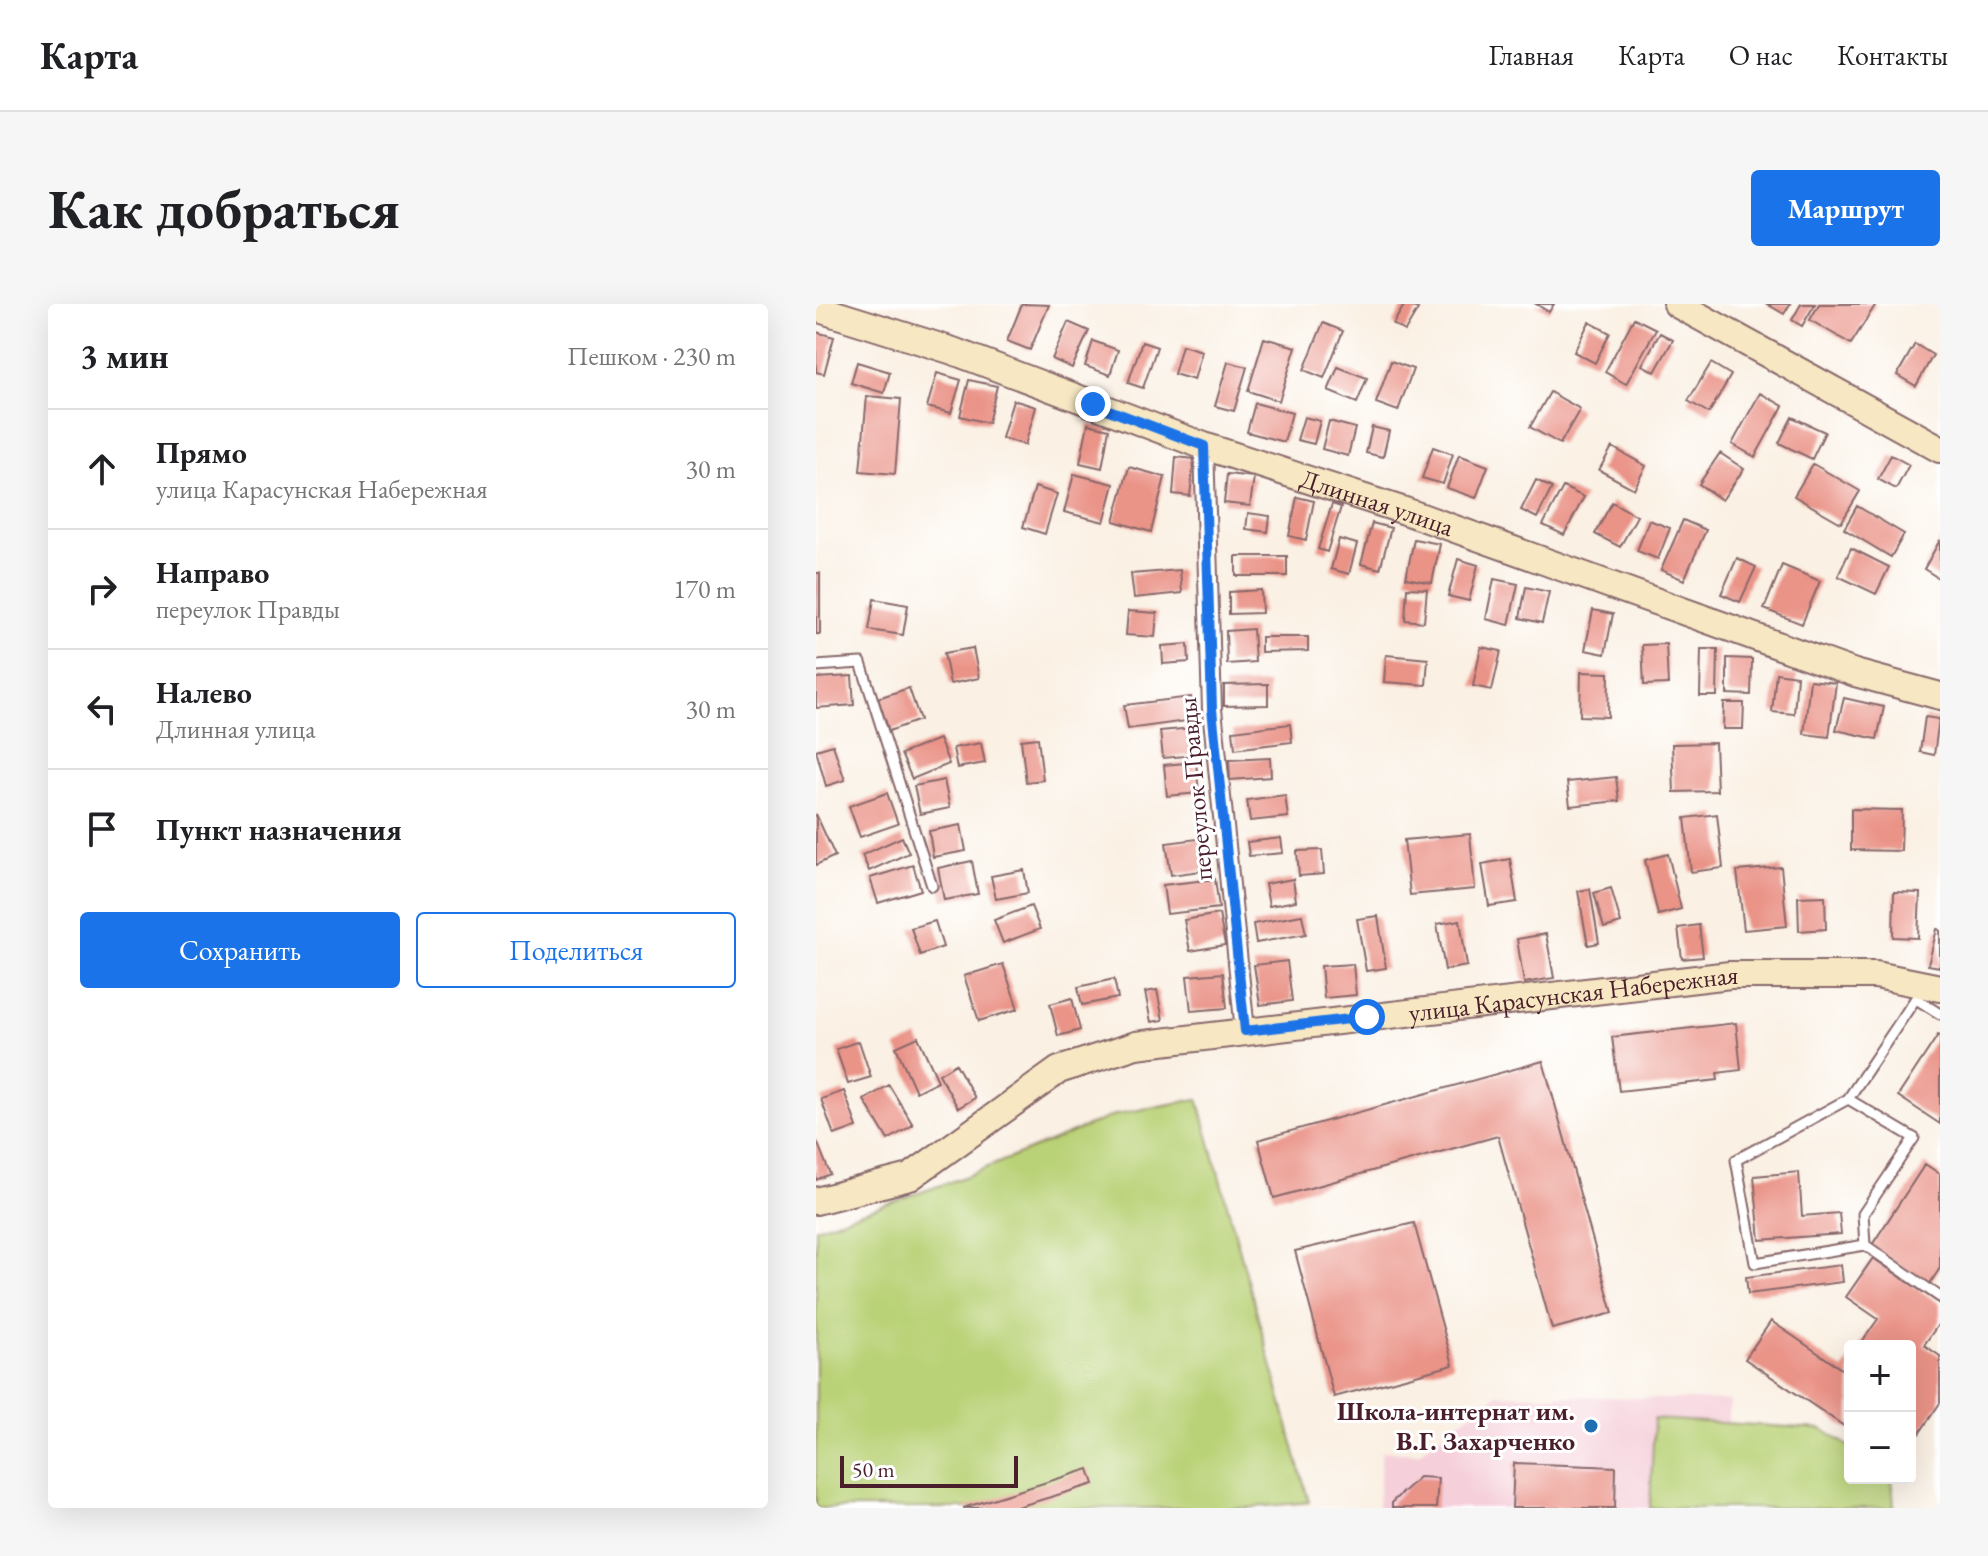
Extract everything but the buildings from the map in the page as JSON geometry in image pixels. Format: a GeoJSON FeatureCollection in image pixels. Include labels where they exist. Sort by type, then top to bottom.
{"type":"FeatureCollection","features":[{"type":"Feature","properties":{"kind":"street"},"geometry":{"type":"LineString","coordinates":[[1677,304],[1714,313],[1940,449]]}},
{"type":"Feature","properties":{"kind":"street","name":"Длинная улица"},"geometry":{"type":"LineString","coordinates":[[816,308],[953,351],[1204,446],[1435,521],[1855,673],[1940,696]]}},
{"type":"Feature","properties":{"kind":"street","name":"переулок Правды"},"geometry":{"type":"LineString","coordinates":[[1204,446],[1212,709],[1245,1031]]}},
{"type":"Feature","properties":{"kind":"street","name":"улица Карасунская Набережная"},"geometry":{"type":"LineString","coordinates":[[816,1201],[910,1177],[1059,1070],[1136,1045],[1730,975],[1876,975],[1927,990]]}},
{"type":"Feature","properties":{"kind":"lane"},"geometry":{"type":"LineString","coordinates":[[816,666],[861,663],[932,886]]}},
{"type":"Feature","properties":{"kind":"lane"},"geometry":{"type":"LineString","coordinates":[[1940,1014],[1927,990],[1848,1099],[1736,1160],[1755,1263],[1865,1245],[1940,1297]]}},
{"type":"Feature","properties":{"kind":"lane"},"geometry":{"type":"LineString","coordinates":[[1848,1099],[1914,1138],[1863,1214],[1865,1245]]}},
{"type":"Feature","properties":{"kind":"shaded area","name":"Школа-интернат им. В.Г. Захарченко"},"geometry":{"type":"Polygon","coordinates":[[[1498,1394],[1730,1401],[1721,1508],[1378,1508],[1382,1451],[1418,1453],[1498,1394]]]}},
{"type":"Feature","properties":{"kind":"green space"},"geometry":{"type":"Polygon","coordinates":[[[1198,1099],[1309,1502],[1244,1508],[816,1508],[816,1228],[959,1179],[1117,1114],[1198,1099]]]}},
{"type":"Feature","properties":{"kind":"green space"},"geometry":{"type":"Polygon","coordinates":[[[1654,1419],[1822,1429],[1844,1443],[1844,1484],[1892,1484],[1894,1508],[1650,1508],[1654,1419]]]}},
{"type":"Feature","properties":{"kind":"place","name":"Школа-интернат им. В.Г. Захарченко"},"geometry":{"type":"Point","coordinates":[1591,1426]}},
{"type":"Feature","properties":{"kind":"route"},"geometry":{"type":"LineString","coordinates":[[1093,404],[1204,446],[1212,709],[1245,1031],[1367,1017]]}}]}
